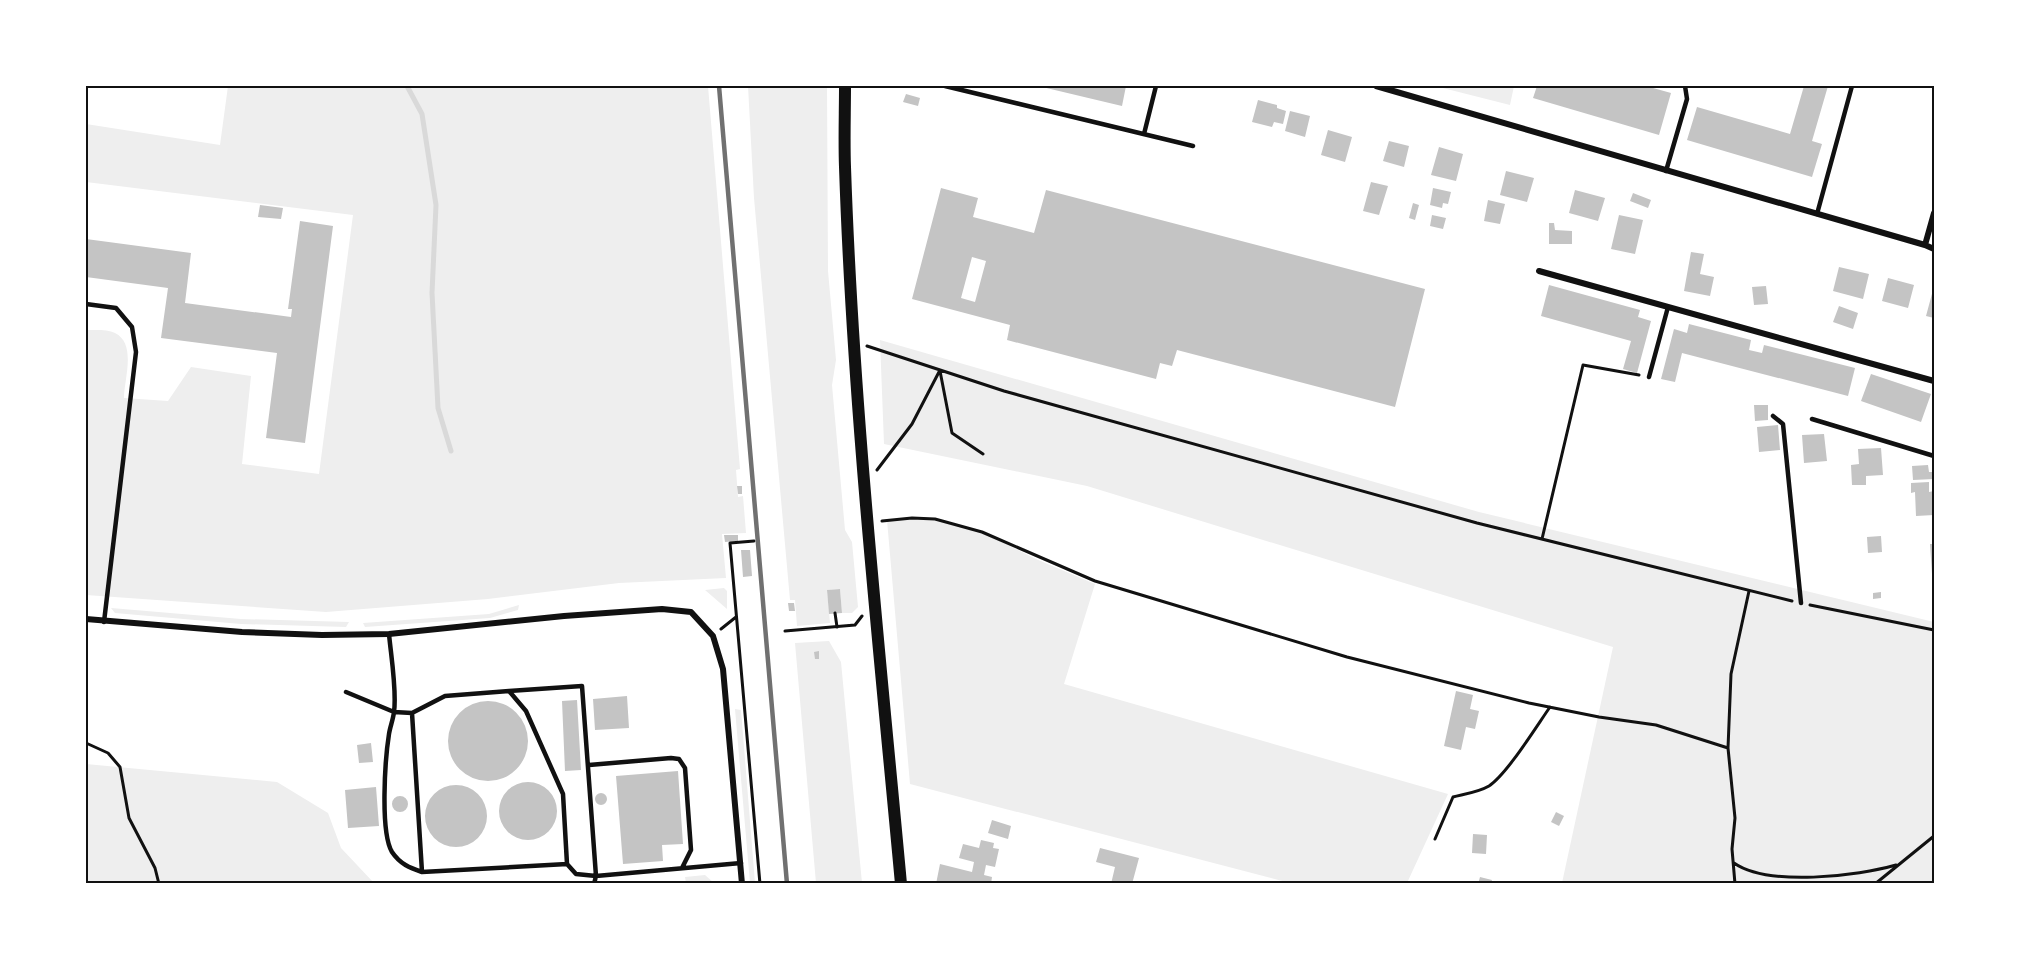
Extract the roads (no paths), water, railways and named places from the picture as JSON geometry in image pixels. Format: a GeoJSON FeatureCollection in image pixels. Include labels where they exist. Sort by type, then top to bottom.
{"type":"FeatureCollection","features":[{"type":"Feature","properties":{"kind":"main road"},"geometry":{"type":"LineString","coordinates":[[845,86],[845,165],[854,342],[901,884]]}},
{"type":"Feature","properties":{"kind":"street"},"geometry":{"type":"LineString","coordinates":[[1376,86],[1935,249]]}},
{"type":"Feature","properties":{"kind":"street"},"geometry":{"type":"LineString","coordinates":[[1925,245],[1935,213]]}},
{"type":"Feature","properties":{"kind":"street"},"geometry":{"type":"LineString","coordinates":[[1539,271],[1935,381]]}},
{"type":"Feature","properties":{"kind":"street"},"geometry":{"type":"LineString","coordinates":[[86,620],[242,632],[322,635],[389,634],[564,616],[662,609],[691,612],[713,636],[723,669],[742,884]]}},
{"type":"Feature","properties":{"kind":"lane"},"geometry":{"type":"LineString","coordinates":[[945,86],[1193,146]]}},
{"type":"Feature","properties":{"kind":"lane"},"geometry":{"type":"LineString","coordinates":[[1144,134],[1156,86]]}},
{"type":"Feature","properties":{"kind":"lane"},"geometry":{"type":"LineString","coordinates":[[1666,171],[1687,99],[1685,86]]}},
{"type":"Feature","properties":{"kind":"lane"},"geometry":{"type":"LineString","coordinates":[[1817,214],[1852,86]]}},
{"type":"Feature","properties":{"kind":"lane"},"geometry":{"type":"LineString","coordinates":[[86,304],[116,308],[132,327],[136,352],[104,622]]}},
{"type":"Feature","properties":{"kind":"lane"},"geometry":{"type":"LineString","coordinates":[[1649,377],[1668,307]]}},
{"type":"Feature","properties":{"kind":"lane"},"geometry":{"type":"LineString","coordinates":[[1773,416],[1783,424],[1801,603]]}},
{"type":"Feature","properties":{"kind":"lane"},"geometry":{"type":"LineString","coordinates":[[1812,419],[1935,456]]}},
{"type":"Feature","properties":{"kind":"lane"},"geometry":{"type":"LineString","coordinates":[[389,634],[394,712],[389,734],[385,781],[387,839],[398,860],[409,868],[422,872],[567,864]]}},
{"type":"Feature","properties":{"kind":"lane"},"geometry":{"type":"LineString","coordinates":[[346,692],[394,712],[412,713],[446,696],[582,686],[596,876],[594,884]]}},
{"type":"Feature","properties":{"kind":"lane"},"geometry":{"type":"LineString","coordinates":[[509,691],[526,711],[563,794],[567,864],[576,874],[596,876],[741,863]]}},
{"type":"Feature","properties":{"kind":"lane"},"geometry":{"type":"LineString","coordinates":[[412,713],[422,872]]}},
{"type":"Feature","properties":{"kind":"lane"},"geometry":{"type":"LineString","coordinates":[[589,765],[679,759],[685,768],[691,850],[682,868]]}},
{"type":"Feature","properties":{"kind":"lane"},"geometry":{"type":"LineString","coordinates":[[612,874],[613,884]]}},
{"type":"Feature","properties":{"kind":"waterway"},"geometry":{"type":"LineString","coordinates":[[407,86],[422,114],[436,205],[432,293],[438,408],[451,451]]}},
{"type":"Feature","properties":{"kind":"railway"},"geometry":{"type":"LineString","coordinates":[[719,86],[787,884]]}}]}
